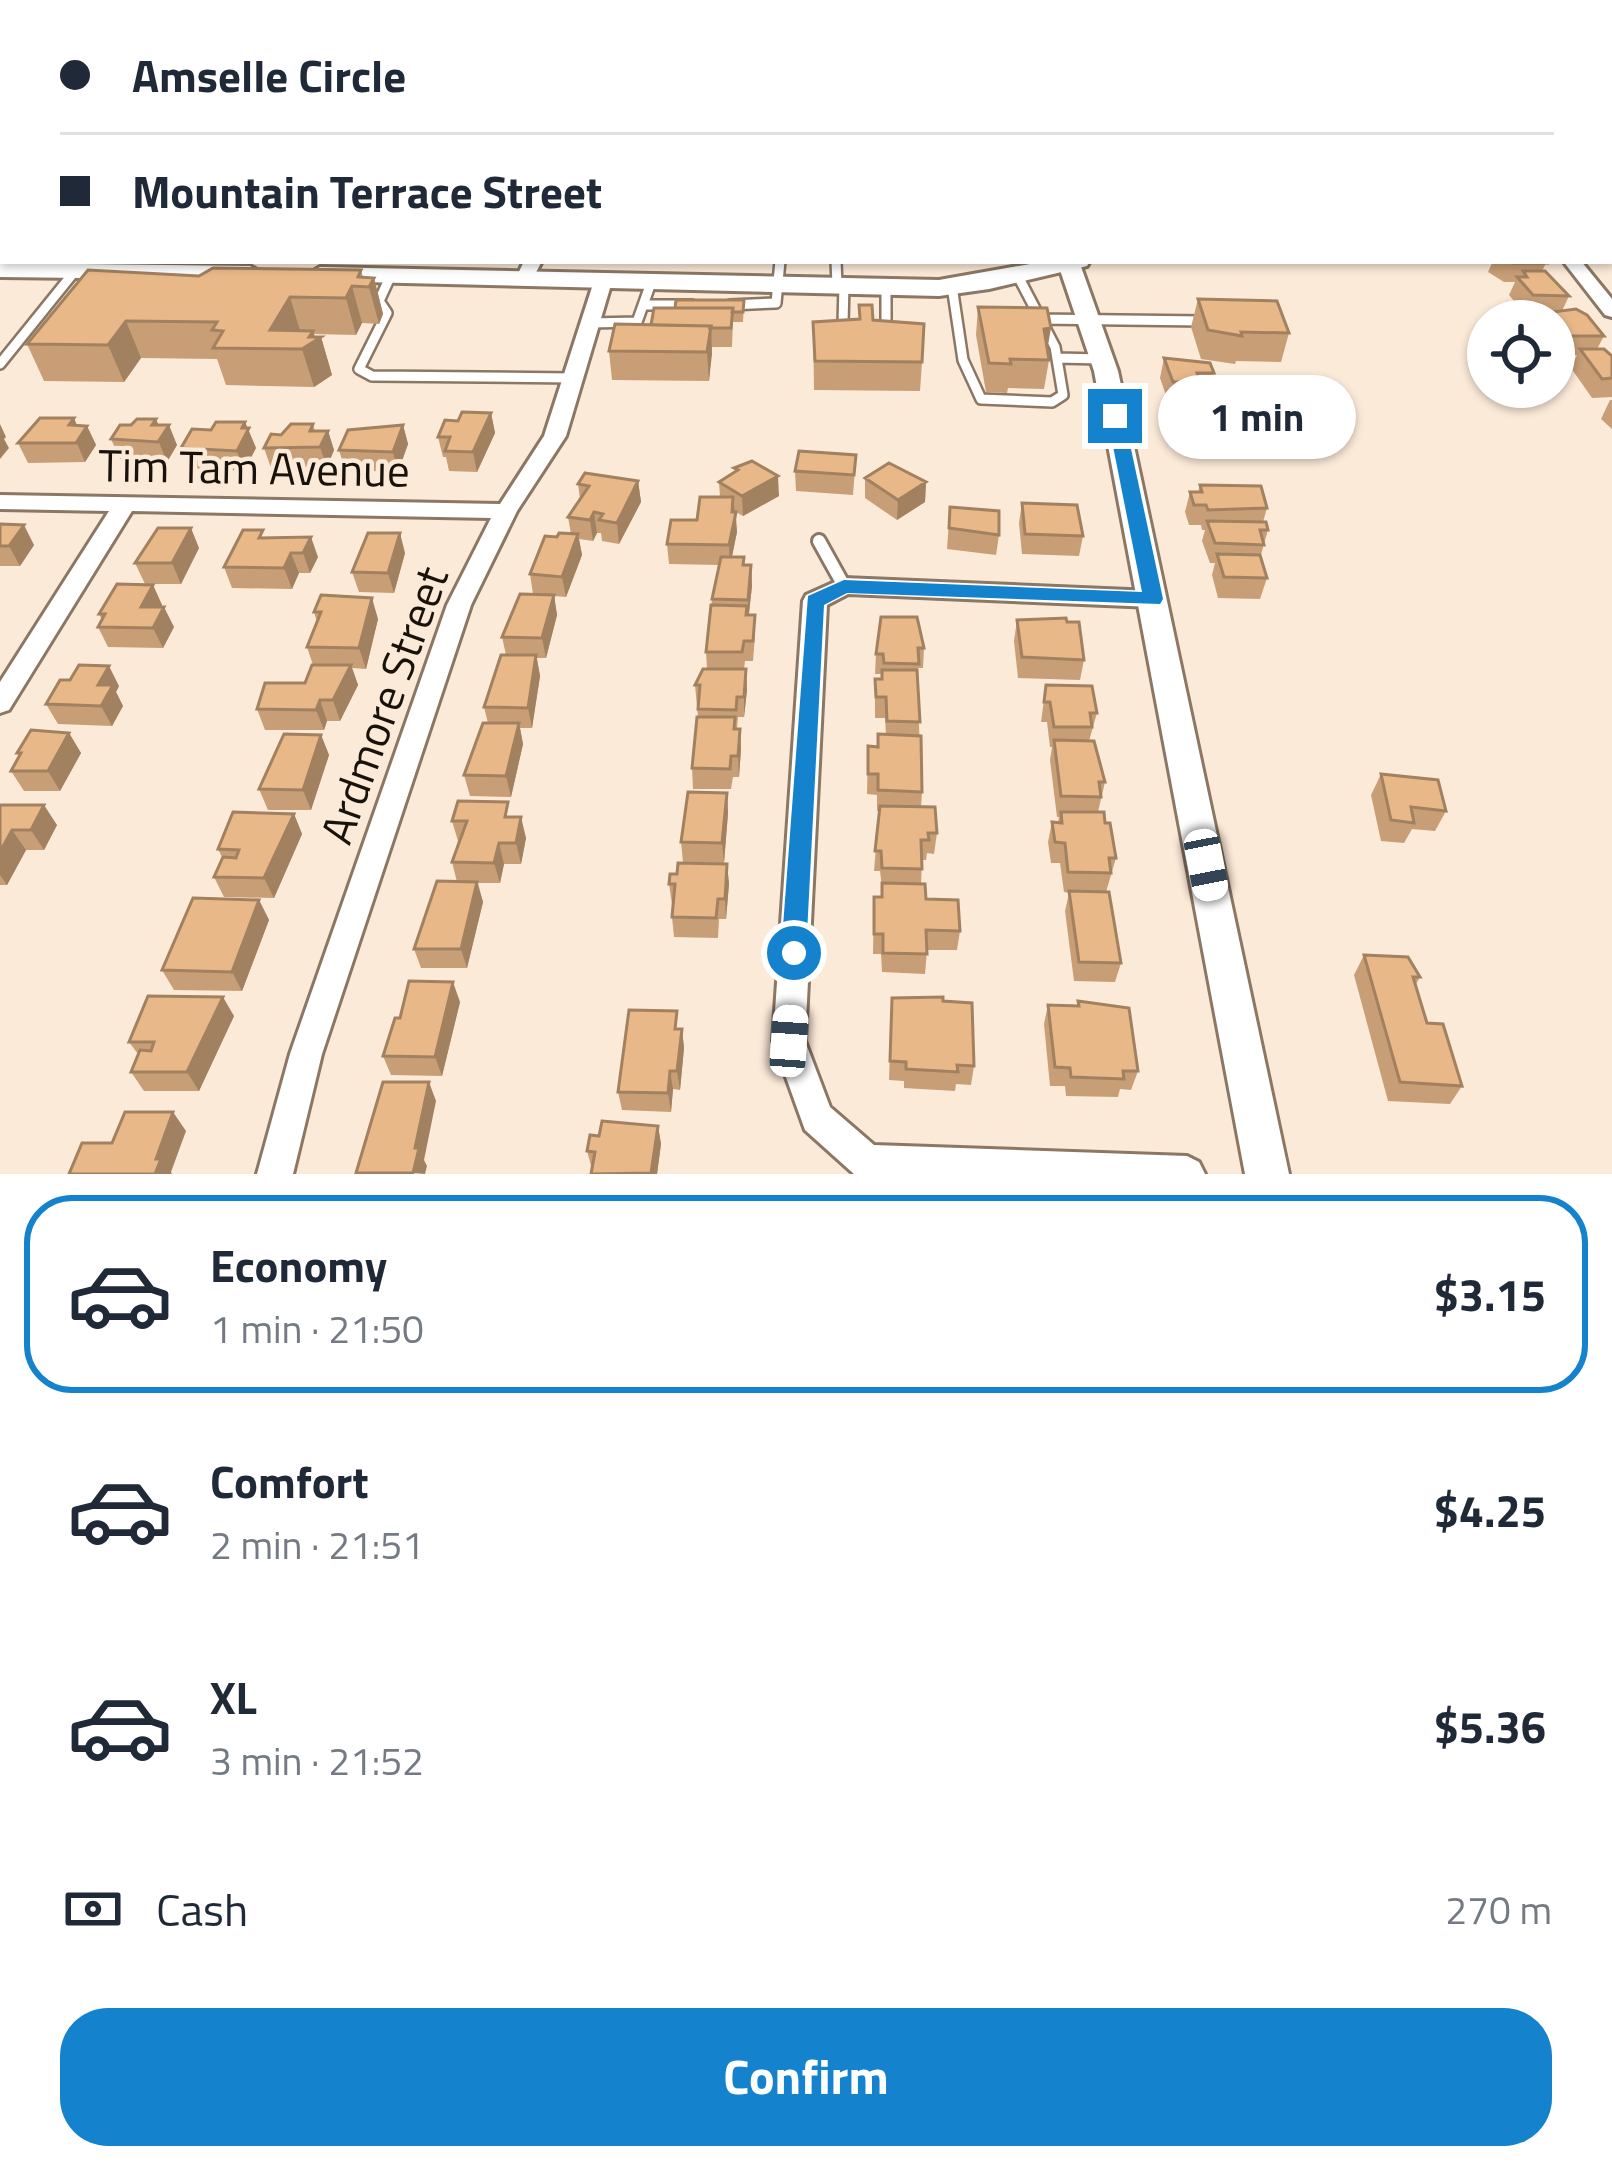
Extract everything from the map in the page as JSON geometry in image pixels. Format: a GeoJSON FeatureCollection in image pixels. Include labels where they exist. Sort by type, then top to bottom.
{"type":"FeatureCollection","features":[{"type":"Feature","properties":{"kind":"main road"},"geometry":{"type":"LineString","coordinates":[[0,270],[308,267],[391,275],[530,269],[604,278],[649,292],[780,272],[886,286],[952,286],[1064,264]]}},
{"type":"Feature","properties":{"kind":"street"},"geometry":{"type":"LineString","coordinates":[[1073,264],[1102,358],[1154,599],[1267,1174]]}},
{"type":"Feature","properties":{"kind":"street"},"geometry":{"type":"LineString","coordinates":[[1574,264],[1612,311]]}},
{"type":"Feature","properties":{"kind":"street","name":"Ardmore Street"},"geometry":{"type":"LineString","coordinates":[[275,1174],[306,1054],[458,605],[506,511],[555,436],[604,278]]}},
{"type":"Feature","properties":{"kind":"street","name":"Tim Tam Avenue"},"geometry":{"type":"LineString","coordinates":[[0,502],[506,511]]}},
{"type":"Feature","properties":{"kind":"street"},"geometry":{"type":"LineString","coordinates":[[0,703],[125,504]]}},
{"type":"Feature","properties":{"kind":"street"},"geometry":{"type":"LineString","coordinates":[[1154,599],[844,586],[814,601],[789,1041],[817,1118],[867,1162],[1187,1174]]}},
{"type":"Feature","properties":{"kind":"lane"},"geometry":{"type":"LineString","coordinates":[[0,364],[75,271]]}},
{"type":"Feature","properties":{"kind":"lane"},"geometry":{"type":"LineString","coordinates":[[391,275],[379,301],[387,313],[359,369],[372,376],[573,378]]}},
{"type":"Feature","properties":{"kind":"lane"},"geometry":{"type":"LineString","coordinates":[[952,286],[971,387],[981,399],[1052,402],[1063,394],[1057,358],[1018,276]]}},
{"type":"Feature","properties":{"kind":"lane"},"geometry":{"type":"LineString","coordinates":[[839,277],[843,324],[856,329]]}},
{"type":"Feature","properties":{"kind":"lane"},"geometry":{"type":"LineString","coordinates":[[871,329],[885,326],[886,286]]}},
{"type":"Feature","properties":{"kind":"lane"},"geometry":{"type":"LineString","coordinates":[[590,323],[637,322],[649,292]]}},
{"type":"Feature","properties":{"kind":"lane"},"geometry":{"type":"LineString","coordinates":[[957,319],[978,319]]}},
{"type":"Feature","properties":{"kind":"lane"},"geometry":{"type":"LineString","coordinates":[[1020,319],[1226,321]]}},
{"type":"Feature","properties":{"kind":"lane"},"geometry":{"type":"LineString","coordinates":[[1057,358],[1102,358]]}},
{"type":"Feature","properties":{"kind":"lane"},"geometry":{"type":"LineString","coordinates":[[819,541],[844,586]]}},
{"type":"Feature","properties":{"kind":"building"},"geometry":{"type":"Polygon","coordinates":[[[213,268],[361,270],[358,277],[374,278],[369,287],[352,286],[346,298],[290,297],[270,330],[313,331],[309,337],[321,337],[302,349],[213,348],[223,331],[212,330],[217,322],[126,321],[108,345],[27,344],[88,270],[199,276],[213,268]]]}},
{"type":"Feature","properties":{"kind":"building"},"geometry":{"type":"Polygon","coordinates":[[[1523,271],[1545,271],[1569,296],[1533,295],[1517,277],[1527,277],[1523,271]]]}},
{"type":"Feature","properties":{"kind":"building"},"geometry":{"type":"Polygon","coordinates":[[[1198,299],[1277,301],[1289,333],[1241,332],[1242,336],[1208,330],[1198,299]]]}},
{"type":"Feature","properties":{"kind":"building"},"geometry":{"type":"Polygon","coordinates":[[[676,300],[744,300],[743,312],[675,308],[676,300]]]}},
{"type":"Feature","properties":{"kind":"building"},"geometry":{"type":"Polygon","coordinates":[[[859,305],[872,305],[873,320],[924,324],[922,362],[815,361],[813,322],[860,319],[859,305]]]}},
{"type":"Feature","properties":{"kind":"building"},"geometry":{"type":"Polygon","coordinates":[[[978,307],[1047,308],[1051,328],[1044,329],[1049,360],[989,363],[978,307]]]}},
{"type":"Feature","properties":{"kind":"building"},"geometry":{"type":"Polygon","coordinates":[[[654,308],[733,308],[731,328],[651,325],[654,308]]]}},
{"type":"Feature","properties":{"kind":"building"},"geometry":{"type":"Polygon","coordinates":[[[1575,309],[1587,315],[1604,336],[1575,336],[1575,309]]]}},
{"type":"Feature","properties":{"kind":"building"},"geometry":{"type":"Polygon","coordinates":[[[615,324],[711,326],[707,352],[609,351],[615,324]]]}},
{"type":"Feature","properties":{"kind":"building"},"geometry":{"type":"Polygon","coordinates":[[[1580,349],[1604,349],[1612,356],[1612,378],[1602,379],[1580,349]]]}},
{"type":"Feature","properties":{"kind":"building"},"geometry":{"type":"Polygon","coordinates":[[[1164,358],[1210,363],[1214,373],[1197,373],[1201,382],[1173,382],[1164,358]]]}},
{"type":"Feature","properties":{"kind":"building"},"geometry":{"type":"Polygon","coordinates":[[[462,412],[491,413],[473,452],[445,451],[450,437],[438,437],[445,420],[458,421],[462,412]]]}},
{"type":"Feature","properties":{"kind":"building"},"geometry":{"type":"Polygon","coordinates":[[[40,418],[74,418],[69,425],[87,426],[76,443],[18,443],[40,418]]]}},
{"type":"Feature","properties":{"kind":"building"},"geometry":{"type":"Polygon","coordinates":[[[137,419],[169,425],[158,442],[111,439],[120,425],[131,425],[137,419]]]}},
{"type":"Feature","properties":{"kind":"building"},"geometry":{"type":"Polygon","coordinates":[[[216,422],[245,422],[242,428],[249,428],[237,451],[181,448],[192,429],[211,430],[216,422]]]}},
{"type":"Feature","properties":{"kind":"building"},"geometry":{"type":"Polygon","coordinates":[[[291,424],[313,424],[310,431],[328,431],[320,447],[264,448],[271,434],[281,435],[291,424]]]}},
{"type":"Feature","properties":{"kind":"building"},"geometry":{"type":"Polygon","coordinates":[[[403,425],[393,452],[339,450],[348,430],[403,425]]]}},
{"type":"Feature","properties":{"kind":"building"},"geometry":{"type":"Polygon","coordinates":[[[799,451],[856,455],[854,475],[795,471],[799,451]]]}},
{"type":"Feature","properties":{"kind":"building"},"geometry":{"type":"Polygon","coordinates":[[[752,461],[778,476],[742,496],[719,482],[738,470],[734,468],[752,461]]]}},
{"type":"Feature","properties":{"kind":"building"},"geometry":{"type":"Polygon","coordinates":[[[889,463],[926,482],[898,500],[865,478],[889,463]]]}},
{"type":"Feature","properties":{"kind":"building"},"geometry":{"type":"Polygon","coordinates":[[[585,473],[638,481],[617,523],[599,520],[603,514],[594,512],[590,520],[568,517],[589,486],[578,484],[585,473]]]}},
{"type":"Feature","properties":{"kind":"building"},"geometry":{"type":"Polygon","coordinates":[[[1200,485],[1261,486],[1267,508],[1208,510],[1206,505],[1194,505],[1190,492],[1202,492],[1200,485]]]}},
{"type":"Feature","properties":{"kind":"building"},"geometry":{"type":"Polygon","coordinates":[[[700,497],[733,497],[732,512],[736,512],[729,545],[667,544],[671,520],[697,520],[700,497]]]}},
{"type":"Feature","properties":{"kind":"building"},"geometry":{"type":"Polygon","coordinates":[[[1022,503],[1077,505],[1083,536],[1025,534],[1022,503]]]}},
{"type":"Feature","properties":{"kind":"building"},"geometry":{"type":"Polygon","coordinates":[[[950,507],[999,511],[999,535],[949,528],[950,507]]]}},
{"type":"Feature","properties":{"kind":"building"},"geometry":{"type":"Polygon","coordinates":[[[1207,521],[1266,522],[1268,530],[1260,530],[1264,545],[1215,543],[1207,521]]]}},
{"type":"Feature","properties":{"kind":"building"},"geometry":{"type":"Polygon","coordinates":[[[0,524],[24,525],[9,546],[0,546],[0,524]]]}},
{"type":"Feature","properties":{"kind":"building"},"geometry":{"type":"Polygon","coordinates":[[[158,528],[191,528],[172,563],[135,563],[158,528]]]}},
{"type":"Feature","properties":{"kind":"building"},"geometry":{"type":"Polygon","coordinates":[[[243,530],[263,530],[259,538],[311,537],[303,553],[291,553],[284,568],[224,567],[243,530]]]}},
{"type":"Feature","properties":{"kind":"building"},"geometry":{"type":"Polygon","coordinates":[[[368,533],[400,533],[388,573],[352,572],[368,533]]]}},
{"type":"Feature","properties":{"kind":"building"},"geometry":{"type":"Polygon","coordinates":[[[578,534],[562,577],[530,574],[545,536],[578,534]]]}},
{"type":"Feature","properties":{"kind":"building"},"geometry":{"type":"Polygon","coordinates":[[[1217,554],[1260,555],[1267,578],[1224,577],[1217,554]]]}},
{"type":"Feature","properties":{"kind":"building"},"geometry":{"type":"Polygon","coordinates":[[[721,557],[744,557],[743,565],[751,565],[748,600],[712,599],[721,557]]]}},
{"type":"Feature","properties":{"kind":"building"},"geometry":{"type":"Polygon","coordinates":[[[117,584],[153,585],[141,607],[164,607],[153,628],[98,627],[105,614],[99,614],[117,584]]]}},
{"type":"Feature","properties":{"kind":"building"},"geometry":{"type":"Polygon","coordinates":[[[520,594],[554,595],[542,638],[502,637],[520,594]]]}},
{"type":"Feature","properties":{"kind":"building"},"geometry":{"type":"Polygon","coordinates":[[[321,595],[372,598],[359,648],[307,647],[321,612],[314,612],[321,595]]]}},
{"type":"Feature","properties":{"kind":"building"},"geometry":{"type":"Polygon","coordinates":[[[711,605],[747,606],[746,615],[755,615],[753,641],[744,641],[742,652],[706,652],[711,605]]]}},
{"type":"Feature","properties":{"kind":"building"},"geometry":{"type":"Polygon","coordinates":[[[881,617],[917,617],[924,648],[918,648],[919,664],[884,663],[883,654],[876,654],[881,617]]]}},
{"type":"Feature","properties":{"kind":"building"},"geometry":{"type":"Polygon","coordinates":[[[1017,620],[1079,622],[1084,660],[1022,657],[1017,620]]]}},
{"type":"Feature","properties":{"kind":"building"},"geometry":{"type":"Polygon","coordinates":[[[501,655],[536,655],[528,708],[484,707],[501,655]]]}},
{"type":"Feature","properties":{"kind":"building"},"geometry":{"type":"Polygon","coordinates":[[[79,665],[109,666],[98,685],[113,685],[101,706],[46,704],[60,680],[70,680],[79,665]]]}},
{"type":"Feature","properties":{"kind":"building"},"geometry":{"type":"Polygon","coordinates":[[[312,665],[351,665],[333,700],[320,700],[316,710],[257,709],[265,683],[305,683],[312,665]]]}},
{"type":"Feature","properties":{"kind":"building"},"geometry":{"type":"Polygon","coordinates":[[[703,669],[746,669],[744,697],[737,697],[736,710],[698,709],[700,685],[695,685],[703,669]]]}},
{"type":"Feature","properties":{"kind":"building"},"geometry":{"type":"Polygon","coordinates":[[[882,670],[917,670],[920,722],[887,721],[886,697],[876,697],[875,679],[882,679],[882,670]]]}},
{"type":"Feature","properties":{"kind":"building"},"geometry":{"type":"Polygon","coordinates":[[[1046,685],[1092,686],[1097,713],[1090,713],[1092,727],[1054,727],[1050,702],[1044,702],[1046,685]]]}},
{"type":"Feature","properties":{"kind":"building"},"geometry":{"type":"Polygon","coordinates":[[[697,717],[735,717],[734,729],[740,729],[738,756],[731,756],[730,769],[692,768],[697,717]]]}},
{"type":"Feature","properties":{"kind":"building"},"geometry":{"type":"Polygon","coordinates":[[[483,723],[519,723],[506,776],[464,775],[483,723]]]}},
{"type":"Feature","properties":{"kind":"building"},"geometry":{"type":"Polygon","coordinates":[[[31,730],[69,733],[48,771],[11,771],[21,753],[17,753],[31,730]]]}},
{"type":"Feature","properties":{"kind":"building"},"geometry":{"type":"Polygon","coordinates":[[[284,734],[321,735],[303,790],[259,789],[284,734]]]}},
{"type":"Feature","properties":{"kind":"building"},"geometry":{"type":"Polygon","coordinates":[[[878,734],[921,736],[922,792],[878,790],[878,774],[868,774],[868,746],[878,747],[878,734]]]}},
{"type":"Feature","properties":{"kind":"building"},"geometry":{"type":"Polygon","coordinates":[[[1054,740],[1094,741],[1105,782],[1099,782],[1101,797],[1061,796],[1054,740]]]}},
{"type":"Feature","properties":{"kind":"building"},"geometry":{"type":"Polygon","coordinates":[[[1381,774],[1438,780],[1446,811],[1411,807],[1414,823],[1391,820],[1381,774]]]}},
{"type":"Feature","properties":{"kind":"building"},"geometry":{"type":"Polygon","coordinates":[[[688,792],[727,793],[722,843],[681,842],[688,792]]]}},
{"type":"Feature","properties":{"kind":"building"},"geometry":{"type":"Polygon","coordinates":[[[458,801],[508,802],[505,817],[521,817],[516,843],[499,843],[494,863],[452,862],[467,821],[452,821],[458,801]]]}},
{"type":"Feature","properties":{"kind":"building"},"geometry":{"type":"Polygon","coordinates":[[[0,805],[44,805],[31,830],[12,830],[0,852],[0,805]]]}},
{"type":"Feature","properties":{"kind":"building"},"geometry":{"type":"Polygon","coordinates":[[[880,806],[935,807],[937,833],[928,833],[929,840],[921,840],[922,869],[882,868],[881,851],[875,851],[880,806]]]}},
{"type":"Feature","properties":{"kind":"building"},"geometry":{"type":"Polygon","coordinates":[[[233,812],[294,814],[264,878],[214,877],[223,857],[236,858],[239,850],[218,849],[233,812]]]}},
{"type":"Feature","properties":{"kind":"building"},"geometry":{"type":"Polygon","coordinates":[[[1061,812],[1104,812],[1116,858],[1109,858],[1111,873],[1068,872],[1065,843],[1055,842],[1052,822],[1062,823],[1061,812]]]}},
{"type":"Feature","properties":{"kind":"building"},"geometry":{"type":"Polygon","coordinates":[[[678,863],[727,864],[725,899],[718,899],[716,918],[672,917],[675,884],[669,884],[670,874],[677,874],[678,863]]]}},
{"type":"Feature","properties":{"kind":"building"},"geometry":{"type":"Polygon","coordinates":[[[437,881],[477,882],[461,949],[414,949],[437,881]]]}},
{"type":"Feature","properties":{"kind":"building"},"geometry":{"type":"Polygon","coordinates":[[[882,883],[925,884],[926,899],[958,900],[960,931],[926,930],[927,954],[883,953],[883,934],[874,934],[874,897],[882,897],[882,883]]]}},
{"type":"Feature","properties":{"kind":"building"},"geometry":{"type":"Polygon","coordinates":[[[1069,891],[1109,892],[1121,963],[1079,962],[1069,891]]]}},
{"type":"Feature","properties":{"kind":"building"},"geometry":{"type":"Polygon","coordinates":[[[193,898],[259,900],[232,972],[162,970],[193,898]]]}},
{"type":"Feature","properties":{"kind":"building"},"geometry":{"type":"Polygon","coordinates":[[[1364,955],[1408,957],[1420,977],[1413,977],[1427,1023],[1443,1024],[1462,1086],[1400,1082],[1364,955]]]}},
{"type":"Feature","properties":{"kind":"building"},"geometry":{"type":"Polygon","coordinates":[[[409,981],[453,982],[435,1057],[383,1056],[395,1018],[400,1018],[409,981]]]}},
{"type":"Feature","properties":{"kind":"building"},"geometry":{"type":"Polygon","coordinates":[[[148,996],[223,997],[187,1072],[131,1072],[140,1050],[151,1051],[154,1042],[129,1042],[148,996]]]}},
{"type":"Feature","properties":{"kind":"building"},"geometry":{"type":"Polygon","coordinates":[[[943,997],[943,1001],[972,1003],[974,1066],[957,1065],[958,1072],[906,1069],[906,1062],[890,1061],[892,998],[943,997]]]}},
{"type":"Feature","properties":{"kind":"building"},"geometry":{"type":"Polygon","coordinates":[[[1078,1001],[1129,1008],[1138,1071],[1123,1071],[1124,1079],[1071,1077],[1070,1068],[1055,1067],[1048,1005],[1079,1006],[1078,1001]]]}},
{"type":"Feature","properties":{"kind":"building"},"geometry":{"type":"Polygon","coordinates":[[[629,1010],[677,1011],[675,1029],[682,1029],[677,1071],[670,1071],[668,1093],[618,1092],[629,1010]]]}},
{"type":"Feature","properties":{"kind":"building"},"geometry":{"type":"Polygon","coordinates":[[[383,1082],[429,1082],[413,1173],[356,1173],[383,1082]]]}},
{"type":"Feature","properties":{"kind":"building"},"geometry":{"type":"Polygon","coordinates":[[[125,1112],[173,1112],[155,1174],[69,1174],[82,1143],[112,1143],[125,1112]]]}},
{"type":"Feature","properties":{"kind":"building"},"geometry":{"type":"Polygon","coordinates":[[[602,1121],[658,1126],[651,1173],[591,1174],[595,1152],[587,1151],[590,1135],[599,1136],[602,1121]]]}},
{"type":"Feature","properties":{"kind":"route"},"geometry":{"type":"LineString","coordinates":[[794,953],[814,601],[844,586],[1154,599],[1115,416]]}}]}
